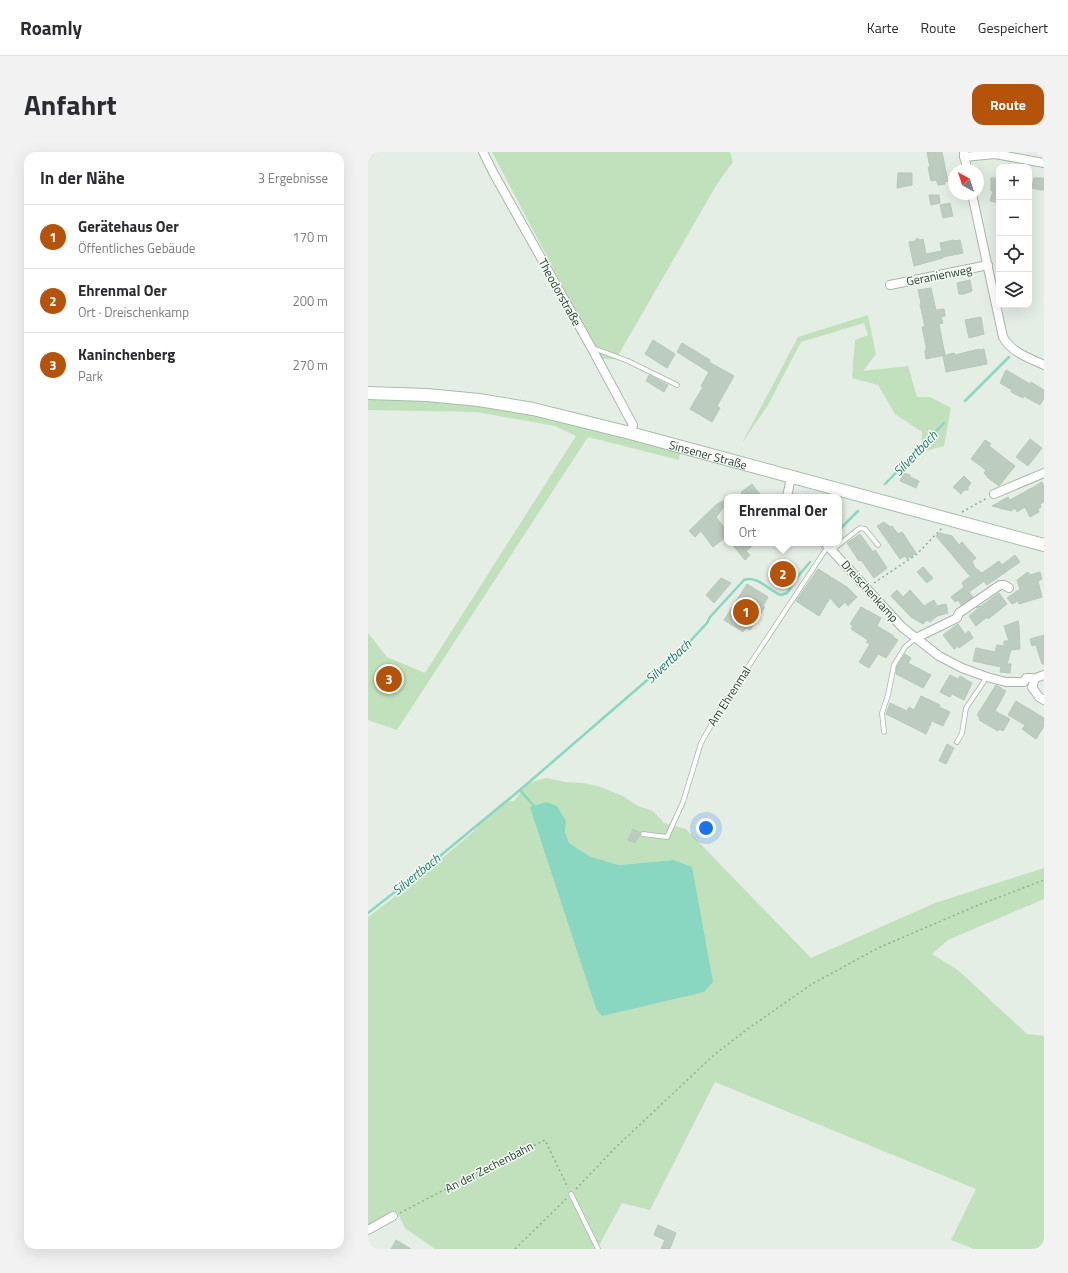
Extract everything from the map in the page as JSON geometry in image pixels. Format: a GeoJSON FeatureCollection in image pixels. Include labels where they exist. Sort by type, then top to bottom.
{"type":"FeatureCollection","features":[{"type":"Feature","properties":{"kind":"main road","name":"Sinsener Straße"},"geometry":{"type":"LineString","coordinates":[[368,393],[427,395],[479,400],[534,409],[630,433],[1044,545]]}},
{"type":"Feature","properties":{"kind":"street","name":"Theodorstraße"},"geometry":{"type":"LineString","coordinates":[[483,152],[633,425],[630,433]]}},
{"type":"Feature","properties":{"kind":"street"},"geometry":{"type":"LineString","coordinates":[[966,164],[964,154],[995,154],[1044,163]]}},
{"type":"Feature","properties":{"kind":"street"},"geometry":{"type":"LineString","coordinates":[[973,200],[1003,336],[1006,341],[1018,352],[1044,365]]}},
{"type":"Feature","properties":{"kind":"street","name":"Geranienweg"},"geometry":{"type":"LineString","coordinates":[[890,285],[988,265]]}},
{"type":"Feature","properties":{"kind":"street"},"geometry":{"type":"LineString","coordinates":[[994,494],[1044,473]]}},
{"type":"Feature","properties":{"kind":"street"},"geometry":{"type":"LineString","coordinates":[[788,494],[791,477]]}},
{"type":"Feature","properties":{"kind":"street","name":"Dreischenkamp"},"geometry":{"type":"LineString","coordinates":[[828,546],[902,628],[939,656],[962,668],[1006,682],[1024,682],[1029,678],[1032,683],[1044,675]]}},
{"type":"Feature","properties":{"kind":"street"},"geometry":{"type":"LineString","coordinates":[[916,638],[957,618],[959,613],[1000,585],[1010,588]]}},
{"type":"Feature","properties":{"kind":"street"},"geometry":{"type":"LineString","coordinates":[[1032,683],[1040,697],[1044,700]]}},
{"type":"Feature","properties":{"kind":"street"},"geometry":{"type":"LineString","coordinates":[[368,1230],[393,1216]]}},
{"type":"Feature","properties":{"kind":"lane"},"geometry":{"type":"LineString","coordinates":[[591,347],[628,360],[677,385]]}},
{"type":"Feature","properties":{"kind":"lane"},"geometry":{"type":"LineString","coordinates":[[842,538],[860,528],[865,529],[878,545]]}},
{"type":"Feature","properties":{"kind":"lane","name":"Am Ehrenmal"},"geometry":{"type":"LineString","coordinates":[[643,834],[667,837],[683,802],[701,743],[709,727],[828,546]]}},
{"type":"Feature","properties":{"kind":"lane"},"geometry":{"type":"LineString","coordinates":[[884,732],[882,713],[888,696],[894,665],[905,647],[916,638]]}},
{"type":"Feature","properties":{"kind":"lane"},"geometry":{"type":"LineString","coordinates":[[957,742],[962,733],[966,708],[987,677]]}},
{"type":"Feature","properties":{"kind":"lane"},"geometry":{"type":"LineString","coordinates":[[571,1194],[598,1249]]}},
{"type":"Feature","properties":{"kind":"path"},"geometry":{"type":"LineString","coordinates":[[867,588],[917,554],[950,520],[969,507],[994,494]]}},
{"type":"Feature","properties":{"kind":"path"},"geometry":{"type":"LineString","coordinates":[[515,1249],[615,1148],[715,1054],[812,984],[878,948],[976,906],[1044,880]]}},
{"type":"Feature","properties":{"kind":"path","name":"An der Zechenbahn"},"geometry":{"type":"LineString","coordinates":[[393,1216],[476,1173],[545,1140],[571,1194]]}},
{"type":"Feature","properties":{"kind":"shaded area"},"geometry":{"type":"Polygon","coordinates":[[[492,152],[730,152],[733,162],[717,184],[616,359],[601,359],[492,152]]]}},
{"type":"Feature","properties":{"kind":"shaded area"},"geometry":{"type":"Polygon","coordinates":[[[868,315],[876,354],[863,371],[908,366],[917,397],[930,397],[951,408],[944,446],[921,452],[922,432],[895,414],[878,385],[852,378],[855,340],[868,335],[864,323],[801,342],[768,405],[742,443],[798,337],[868,315]]]}},
{"type":"Feature","properties":{"kind":"shaded area"},"geometry":{"type":"Polygon","coordinates":[[[368,397],[437,400],[535,414],[680,452],[679,460],[588,437],[397,730],[368,720],[368,633],[387,657],[425,673],[576,436],[555,426],[477,412],[368,410],[368,397]]]}},
{"type":"Feature","properties":{"kind":"shaded area"},"geometry":{"type":"Polygon","coordinates":[[[546,778],[565,782],[584,783],[601,787],[623,796],[638,806],[653,811],[664,823],[686,829],[811,958],[935,903],[1044,868],[1044,899],[948,940],[932,954],[959,971],[1027,1034],[1044,1036],[1044,1249],[974,1249],[951,1240],[976,1189],[715,1082],[650,1210],[622,1203],[597,1249],[435,1249],[405,1228],[397,1212],[368,1227],[368,917],[424,874],[474,831],[487,816],[505,801],[514,801],[527,785],[546,778]],[[546,802],[531,807],[596,1009],[673,860],[619,865],[591,857],[569,843],[565,832],[566,821],[546,802]]]}},
{"type":"Feature","properties":{"kind":"shaded area"},"geometry":{"type":"Polygon","coordinates":[[[546,802],[557,806],[566,821],[565,832],[569,843],[591,857],[619,865],[673,860],[692,867],[713,982],[704,992],[602,1016],[596,1009],[530,807],[546,802]]]}},
{"type":"Feature","properties":{"kind":"building"},"geometry":{"type":"Polygon","coordinates":[[[927,152],[942,152],[948,181],[944,182],[945,184],[938,185],[936,180],[931,181],[928,167],[930,167],[927,152]]]}},
{"type":"Feature","properties":{"kind":"building"},"geometry":{"type":"Polygon","coordinates":[[[898,173],[912,173],[912,185],[897,188],[898,173]]]}},
{"type":"Feature","properties":{"kind":"building"},"geometry":{"type":"Polygon","coordinates":[[[991,178],[996,178],[996,202],[990,201],[993,191],[991,191],[991,178]]]}},
{"type":"Feature","properties":{"kind":"building"},"geometry":{"type":"Polygon","coordinates":[[[1034,178],[1044,178],[1044,190],[1032,188],[1034,178]]]}},
{"type":"Feature","properties":{"kind":"building"},"geometry":{"type":"Polygon","coordinates":[[[929,195],[939,195],[940,203],[931,205],[929,195]]]}},
{"type":"Feature","properties":{"kind":"building"},"geometry":{"type":"Polygon","coordinates":[[[950,203],[953,216],[943,218],[940,205],[950,203]]]}},
{"type":"Feature","properties":{"kind":"building"},"geometry":{"type":"Polygon","coordinates":[[[917,238],[920,240],[923,239],[926,254],[942,252],[940,243],[954,240],[960,240],[963,253],[943,257],[914,266],[909,242],[915,241],[917,238]]]}},
{"type":"Feature","properties":{"kind":"building"},"geometry":{"type":"Polygon","coordinates":[[[970,280],[972,291],[959,294],[957,283],[970,280]]]}},
{"type":"Feature","properties":{"kind":"building"},"geometry":{"type":"Polygon","coordinates":[[[931,288],[936,310],[944,309],[945,316],[941,317],[943,323],[939,324],[945,355],[926,359],[926,346],[922,327],[925,327],[918,290],[931,288]]]}},
{"type":"Feature","properties":{"kind":"building"},"geometry":{"type":"Polygon","coordinates":[[[981,317],[984,334],[969,338],[965,320],[981,317]]]}},
{"type":"Feature","properties":{"kind":"building"},"geometry":{"type":"Polygon","coordinates":[[[653,340],[675,354],[667,368],[645,354],[653,340]]]}},
{"type":"Feature","properties":{"kind":"building"},"geometry":{"type":"Polygon","coordinates":[[[682,343],[710,360],[709,362],[734,376],[717,406],[720,408],[712,422],[690,409],[703,387],[701,386],[709,372],[677,352],[682,343]]]}},
{"type":"Feature","properties":{"kind":"building"},"geometry":{"type":"Polygon","coordinates":[[[984,349],[987,364],[946,372],[943,356],[954,353],[955,355],[984,349]]]}},
{"type":"Feature","properties":{"kind":"building"},"geometry":{"type":"Polygon","coordinates":[[[1006,370],[1030,384],[1031,382],[1044,390],[1044,398],[1040,405],[1024,396],[1023,398],[1011,392],[1012,390],[1000,383],[1006,370]]]}},
{"type":"Feature","properties":{"kind":"building"},"geometry":{"type":"Polygon","coordinates":[[[649,375],[668,385],[664,392],[646,381],[649,375]]]}},
{"type":"Feature","properties":{"kind":"building"},"geometry":{"type":"Polygon","coordinates":[[[1030,439],[1042,448],[1028,466],[1016,457],[1030,439]]]}},
{"type":"Feature","properties":{"kind":"building"},"geometry":{"type":"Polygon","coordinates":[[[985,440],[991,444],[989,446],[1015,466],[999,486],[987,477],[984,473],[986,470],[971,459],[985,440]]]}},
{"type":"Feature","properties":{"kind":"building"},"geometry":{"type":"Polygon","coordinates":[[[904,473],[919,481],[916,488],[900,481],[904,473]]]}},
{"type":"Feature","properties":{"kind":"building"},"geometry":{"type":"Polygon","coordinates":[[[964,476],[971,483],[968,490],[964,490],[961,494],[953,487],[964,476]]]}},
{"type":"Feature","properties":{"kind":"building"},"geometry":{"type":"Polygon","coordinates":[[[1042,482],[1044,486],[1044,502],[1040,504],[1041,507],[1038,509],[1039,512],[1030,517],[1025,507],[1017,512],[1015,508],[1011,511],[992,506],[1008,497],[1010,500],[1042,482]]]}},
{"type":"Feature","properties":{"kind":"building"},"geometry":{"type":"Polygon","coordinates":[[[752,484],[760,494],[743,494],[741,492],[752,484]]]}},
{"type":"Feature","properties":{"kind":"building"},"geometry":{"type":"Polygon","coordinates":[[[724,500],[724,507],[716,517],[724,527],[724,538],[713,547],[701,531],[695,537],[689,531],[717,504],[724,500]]]}},
{"type":"Feature","properties":{"kind":"building"},"geometry":{"type":"Polygon","coordinates":[[[884,522],[890,527],[892,526],[898,534],[902,532],[916,553],[907,559],[905,556],[900,559],[877,526],[884,522]]]}},
{"type":"Feature","properties":{"kind":"building"},"geometry":{"type":"Polygon","coordinates":[[[939,533],[952,536],[959,545],[962,542],[976,558],[972,561],[975,568],[982,573],[999,561],[1002,565],[1015,555],[1020,562],[987,585],[984,581],[969,592],[973,597],[961,605],[958,600],[955,602],[951,597],[964,587],[962,583],[970,576],[936,536],[939,533]]]}},
{"type":"Feature","properties":{"kind":"building"},"geometry":{"type":"Polygon","coordinates":[[[860,534],[873,552],[875,550],[887,568],[874,578],[861,560],[859,561],[847,543],[860,534]]]}},
{"type":"Feature","properties":{"kind":"building"},"geometry":{"type":"Polygon","coordinates":[[[733,546],[752,546],[746,551],[750,555],[745,560],[733,546]]]}},
{"type":"Feature","properties":{"kind":"building"},"geometry":{"type":"Polygon","coordinates":[[[923,567],[933,578],[927,583],[917,572],[923,567]]]}},
{"type":"Feature","properties":{"kind":"building"},"geometry":{"type":"Polygon","coordinates":[[[818,569],[847,587],[857,597],[848,606],[845,602],[839,608],[830,598],[819,616],[796,601],[818,569]]]}},
{"type":"Feature","properties":{"kind":"building"},"geometry":{"type":"Polygon","coordinates":[[[1028,572],[1030,575],[1040,572],[1042,579],[1038,581],[1042,597],[1019,604],[1018,601],[1012,604],[1007,598],[1020,589],[1017,580],[1028,572]]]}},
{"type":"Feature","properties":{"kind":"building"},"geometry":{"type":"Polygon","coordinates":[[[721,578],[731,583],[714,603],[706,595],[721,578]]]}},
{"type":"Feature","properties":{"kind":"building"},"geometry":{"type":"Polygon","coordinates":[[[747,584],[768,597],[763,606],[765,607],[750,630],[746,628],[743,632],[724,620],[747,584]]]}},
{"type":"Feature","properties":{"kind":"building"},"geometry":{"type":"Polygon","coordinates":[[[897,590],[903,597],[910,590],[924,606],[934,600],[937,606],[946,604],[948,613],[937,616],[930,622],[927,620],[923,624],[911,617],[891,596],[897,590]]]}},
{"type":"Feature","properties":{"kind":"building"},"geometry":{"type":"Polygon","coordinates":[[[999,593],[1007,604],[988,619],[987,617],[976,626],[969,616],[999,593]]]}},
{"type":"Feature","properties":{"kind":"building"},"geometry":{"type":"Polygon","coordinates":[[[861,607],[881,618],[877,626],[898,640],[886,658],[878,654],[869,668],[859,662],[870,644],[866,642],[868,640],[851,629],[853,626],[850,624],[861,607]]]}},
{"type":"Feature","properties":{"kind":"building"},"geometry":{"type":"Polygon","coordinates":[[[1018,621],[1020,649],[1011,650],[1007,664],[1011,664],[1010,673],[1000,672],[1001,667],[973,661],[976,648],[995,652],[997,645],[1004,646],[1004,641],[1009,641],[1004,626],[1018,621]]]}},
{"type":"Feature","properties":{"kind":"building"},"geometry":{"type":"Polygon","coordinates":[[[958,624],[965,634],[969,631],[973,638],[959,648],[958,646],[954,649],[943,635],[958,624]]]}},
{"type":"Feature","properties":{"kind":"building"},"geometry":{"type":"Polygon","coordinates":[[[1044,635],[1044,664],[1042,664],[1036,645],[1032,646],[1030,639],[1044,635]]]}},
{"type":"Feature","properties":{"kind":"building"},"geometry":{"type":"Polygon","coordinates":[[[905,654],[911,658],[908,663],[931,675],[923,688],[896,674],[897,666],[905,654]]]}},
{"type":"Feature","properties":{"kind":"building"},"geometry":{"type":"Polygon","coordinates":[[[950,675],[958,679],[960,676],[972,683],[964,700],[952,694],[950,697],[940,692],[950,675]]]}},
{"type":"Feature","properties":{"kind":"building"},"geometry":{"type":"Polygon","coordinates":[[[996,685],[1006,691],[995,711],[1010,719],[1003,731],[999,729],[998,731],[979,720],[980,718],[977,715],[996,685]]]}},
{"type":"Feature","properties":{"kind":"building"},"geometry":{"type":"Polygon","coordinates":[[[921,696],[940,705],[939,707],[950,712],[943,726],[932,721],[926,734],[886,714],[890,703],[907,711],[909,707],[914,710],[921,696]]]}},
{"type":"Feature","properties":{"kind":"building"},"geometry":{"type":"Polygon","coordinates":[[[1016,701],[1044,718],[1044,726],[1036,739],[1022,729],[1025,725],[1008,715],[1016,701]]]}},
{"type":"Feature","properties":{"kind":"building"},"geometry":{"type":"Polygon","coordinates":[[[947,744],[954,748],[946,764],[939,761],[947,744]]]}},
{"type":"Feature","properties":{"kind":"building"},"geometry":{"type":"Polygon","coordinates":[[[633,829],[640,833],[635,843],[628,840],[633,829]]]}},
{"type":"Feature","properties":{"kind":"building"},"geometry":{"type":"Polygon","coordinates":[[[658,1225],[676,1233],[670,1249],[661,1249],[665,1240],[654,1235],[658,1225]]]}},
{"type":"Feature","properties":{"kind":"building"},"geometry":{"type":"Polygon","coordinates":[[[396,1240],[411,1249],[391,1249],[396,1240]]]}},
{"type":"Feature","properties":{"kind":"waterway","name":"Silvertbach"},"geometry":{"type":"LineString","coordinates":[[965,401],[1009,357]]}},
{"type":"Feature","properties":{"kind":"waterway","name":"Silvertbach"},"geometry":{"type":"LineString","coordinates":[[885,484],[944,423]]}},
{"type":"Feature","properties":{"kind":"waterway","name":"Silvertbach"},"geometry":{"type":"LineString","coordinates":[[842,527],[858,511]]}},
{"type":"Feature","properties":{"kind":"waterway","name":"Silvertbach"},"geometry":{"type":"LineString","coordinates":[[368,913],[520,790],[682,650],[744,580],[749,579],[759,581],[781,595],[787,593],[810,562]]}},
{"type":"Feature","properties":{"kind":"waterway","name":"Silvertbach"},"geometry":{"type":"LineString","coordinates":[[520,790],[534,806]]}},
{"type":"Feature","properties":{"kind":"place","name":"Ehrenmal Oer"},"geometry":{"type":"Point","coordinates":[783,574]}},
{"type":"Feature","properties":{"kind":"place","name":"Gerätehaus Oer"},"geometry":{"type":"Point","coordinates":[746,612]}},
{"type":"Feature","properties":{"kind":"place","name":"Kaninchenberg"},"geometry":{"type":"Point","coordinates":[389,679]}}]}
